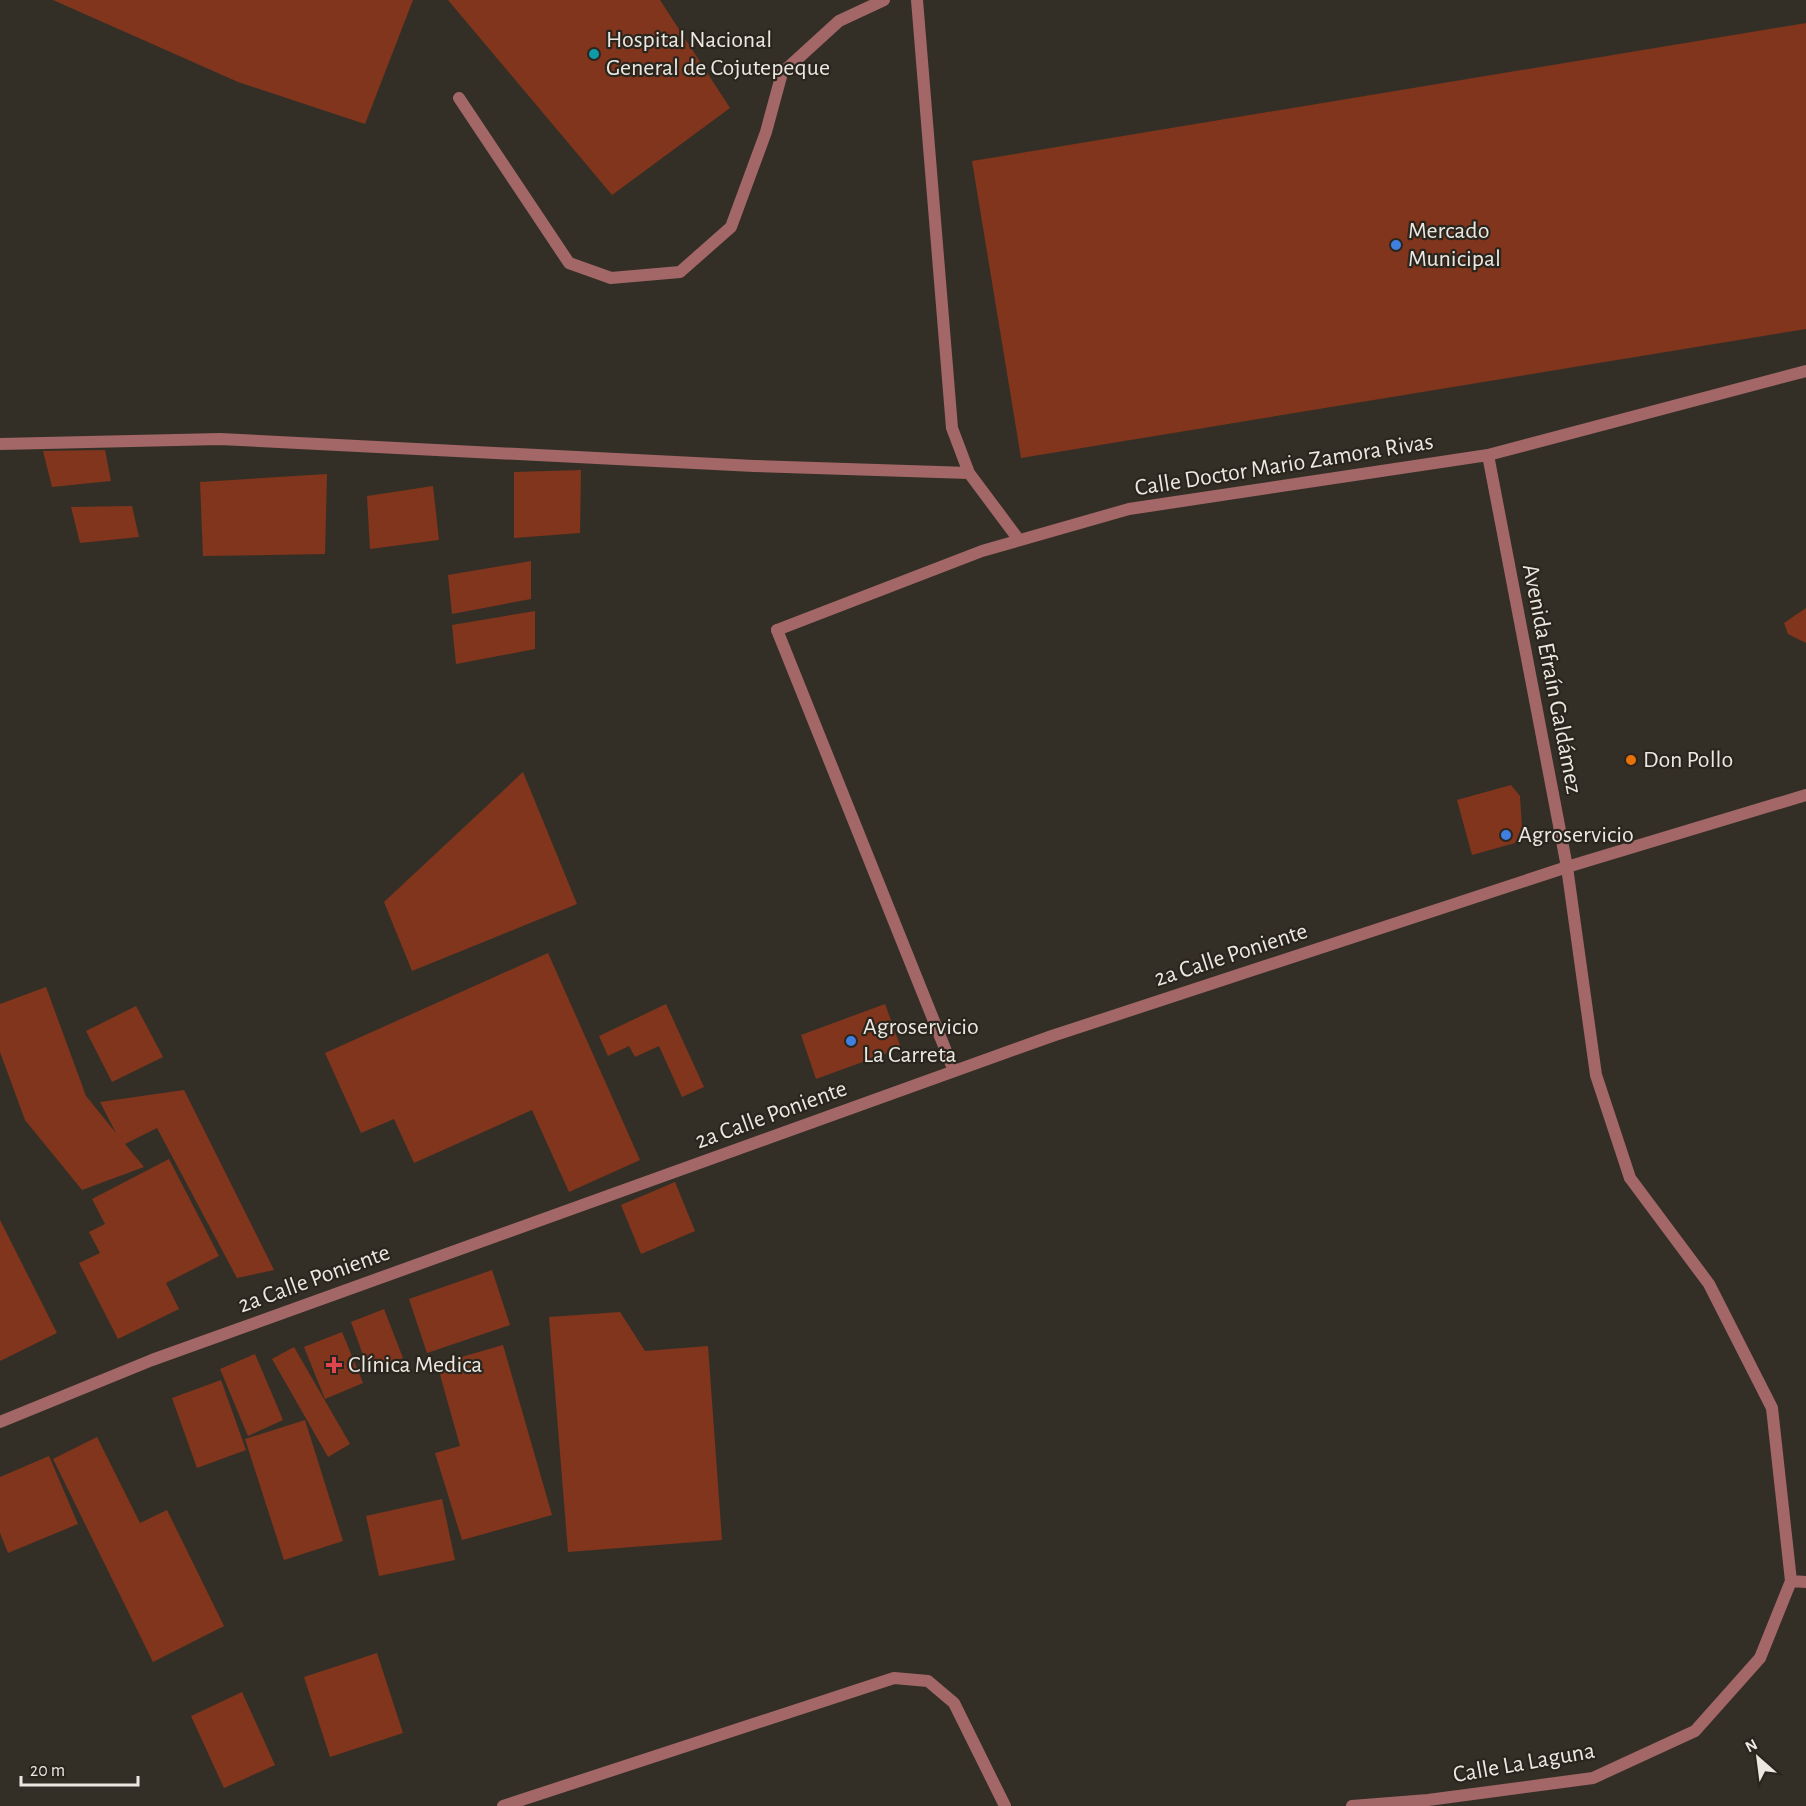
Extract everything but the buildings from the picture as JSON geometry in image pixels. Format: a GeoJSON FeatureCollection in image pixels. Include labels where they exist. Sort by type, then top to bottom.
{"type":"FeatureCollection","features":[{"type":"Feature","properties":{"kind":"street"},"geometry":{"type":"LineString","coordinates":[[459,98],[569,263],[610,278],[680,272],[731,227],[766,132],[782,74],[839,21],[884,0]]}},
{"type":"Feature","properties":{"kind":"street"},"geometry":{"type":"LineString","coordinates":[[917,0],[952,428],[969,472],[1019,540]]}},
{"type":"Feature","properties":{"kind":"street","name":"Calle Doctor Mario Zamora Rivas"},"geometry":{"type":"LineString","coordinates":[[954,1071],[777,630],[982,550],[1128,509],[1488,455],[1806,371]]}},
{"type":"Feature","properties":{"kind":"street"},"geometry":{"type":"LineString","coordinates":[[0,444],[220,439],[754,466],[969,472]]}},
{"type":"Feature","properties":{"kind":"street","name":"Avenida Efraín Galdámez"},"geometry":{"type":"LineString","coordinates":[[1488,455],[1567,867],[1596,1075],[1630,1178],[1709,1284],[1772,1408],[1791,1581]]}},
{"type":"Feature","properties":{"kind":"street","name":"2a Calle Poniente"},"geometry":{"type":"LineString","coordinates":[[0,1422],[152,1360],[1052,1036],[1567,867],[1806,795]]}},
{"type":"Feature","properties":{"kind":"street"},"geometry":{"type":"LineString","coordinates":[[1791,1581],[1806,1582]]}},
{"type":"Feature","properties":{"kind":"street","name":"Calle La Laguna"},"geometry":{"type":"LineString","coordinates":[[1352,1806],[1428,1800],[1593,1778],[1695,1731],[1760,1658],[1791,1581]]}},
{"type":"Feature","properties":{"kind":"street"},"geometry":{"type":"LineString","coordinates":[[503,1806],[894,1678],[928,1681],[954,1703],[1005,1806]]}},
{"type":"Feature","properties":{"kind":"place","name":"Hospital Nacional General de Cojutepeque"},"geometry":{"type":"Point","coordinates":[594,54]}},
{"type":"Feature","properties":{"kind":"place","name":"Mercado Municipal"},"geometry":{"type":"Point","coordinates":[1396,245]}},
{"type":"Feature","properties":{"kind":"place","name":"Don Pollo"},"geometry":{"type":"Point","coordinates":[1631,760]}},
{"type":"Feature","properties":{"kind":"place","name":"Agroservicio"},"geometry":{"type":"Point","coordinates":[1506,835]}},
{"type":"Feature","properties":{"kind":"place","name":"Agroservicio La Carreta"},"geometry":{"type":"Point","coordinates":[851,1041]}},
{"type":"Feature","properties":{"kind":"place","name":"Clínica Medica"},"geometry":{"type":"Point","coordinates":[334,1365]}}]}
